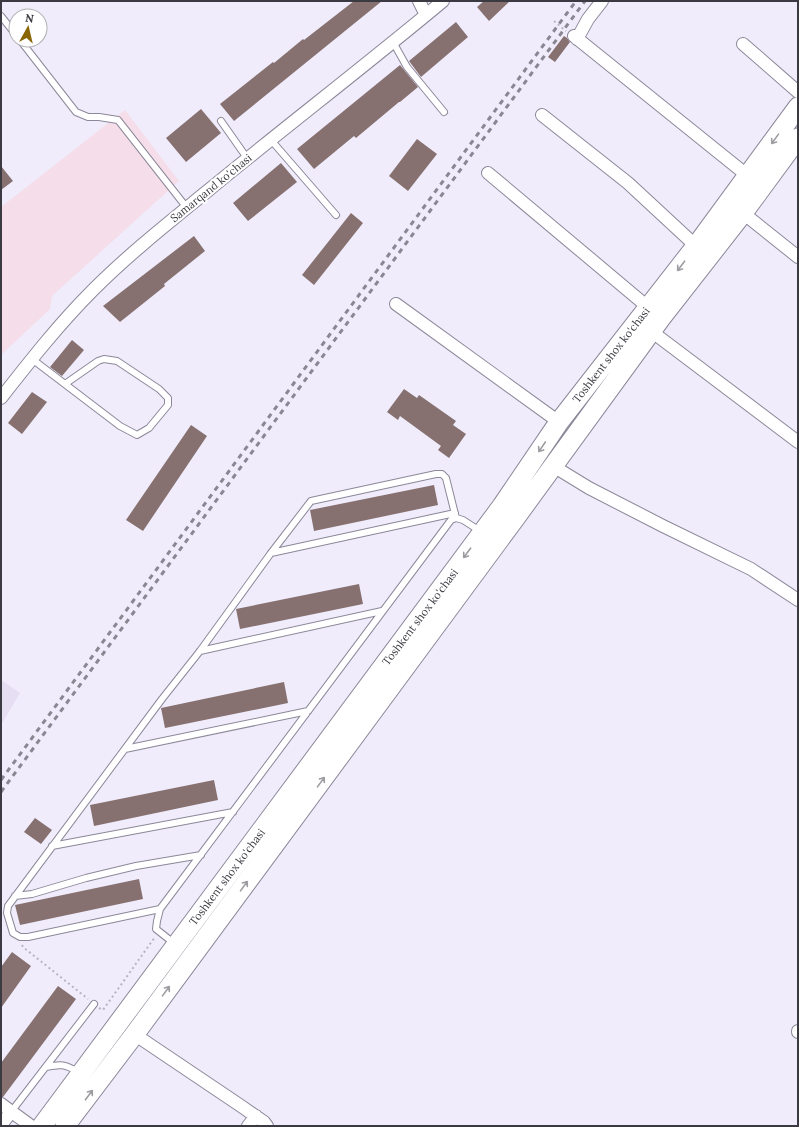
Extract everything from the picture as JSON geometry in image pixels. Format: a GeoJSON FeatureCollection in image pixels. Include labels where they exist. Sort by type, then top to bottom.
{"type":"FeatureCollection","features":[{"type":"Feature","properties":{"kind":"main road","name":"Toshkent shox ko'chasi"},"geometry":{"type":"LineString","coordinates":[[65,1126],[134,1034],[509,512],[559,422],[649,308],[798,107]]}},
{"type":"Feature","properties":{"kind":"main road","name":"Toshkent shox ko'chasi"},"geometry":{"type":"LineString","coordinates":[[42,1126],[482,532],[509,512],[553,466],[651,331],[743,213],[798,138]]}},
{"type":"Feature","properties":{"kind":"street"},"geometry":{"type":"LineString","coordinates":[[419,1],[426,15]]}},
{"type":"Feature","properties":{"kind":"street","name":"Samarqand ko'chasi"},"geometry":{"type":"LineString","coordinates":[[1,398],[32,358],[73,311],[99,284],[134,252],[443,1]]}},
{"type":"Feature","properties":{"kind":"street"},"geometry":{"type":"LineString","coordinates":[[602,1],[575,37],[748,176]]}},
{"type":"Feature","properties":{"kind":"street"},"geometry":{"type":"LineString","coordinates":[[743,44],[798,92]]}},
{"type":"Feature","properties":{"kind":"street"},"geometry":{"type":"LineString","coordinates":[[542,115],[628,183],[696,246]]}},
{"type":"Feature","properties":{"kind":"street"},"geometry":{"type":"LineString","coordinates":[[488,172],[649,308]]}},
{"type":"Feature","properties":{"kind":"street"},"geometry":{"type":"LineString","coordinates":[[743,213],[798,257]]}},
{"type":"Feature","properties":{"kind":"street"},"geometry":{"type":"LineString","coordinates":[[396,304],[559,422]]}},
{"type":"Feature","properties":{"kind":"street"},"geometry":{"type":"LineString","coordinates":[[651,331],[798,442]]}},
{"type":"Feature","properties":{"kind":"street"},"geometry":{"type":"LineString","coordinates":[[553,466],[603,495],[663,526],[751,568],[798,600]]}},
{"type":"Feature","properties":{"kind":"street"},"geometry":{"type":"LineString","coordinates":[[134,1034],[256,1116],[267,1126]]}},
{"type":"Feature","properties":{"kind":"street"},"geometry":{"type":"LineString","coordinates":[[1,1104],[31,1126]]}},
{"type":"Feature","properties":{"kind":"street"},"geometry":{"type":"LineString","coordinates":[[1,1125],[11,1112]]}},
{"type":"Feature","properties":{"kind":"street"},"geometry":{"type":"LineString","coordinates":[[248,1126],[256,1116]]}},
{"type":"Feature","properties":{"kind":"lane"},"geometry":{"type":"LineString","coordinates":[[1,16],[8,25]]}},
{"type":"Feature","properties":{"kind":"lane"},"geometry":{"type":"LineString","coordinates":[[393,42],[407,67],[444,112]]}},
{"type":"Feature","properties":{"kind":"lane"},"geometry":{"type":"LineString","coordinates":[[26,48],[76,112],[88,118],[99,117],[118,120],[187,208]]}},
{"type":"Feature","properties":{"kind":"lane"},"geometry":{"type":"LineString","coordinates":[[221,121],[248,158]]}},
{"type":"Feature","properties":{"kind":"lane"},"geometry":{"type":"LineString","coordinates":[[271,140],[336,215]]}},
{"type":"Feature","properties":{"kind":"lane"},"geometry":{"type":"LineString","coordinates":[[32,358],[65,384],[120,426],[138,435],[149,428],[168,406],[168,398],[159,388],[117,361],[104,359],[98,361],[65,384]]}},
{"type":"Feature","properties":{"kind":"lane"},"geometry":{"type":"LineString","coordinates":[[160,909],[28,937],[20,937],[13,933],[7,913],[8,906],[15,896],[311,501],[436,474],[442,474],[446,478],[456,516]]}},
{"type":"Feature","properties":{"kind":"lane"},"geometry":{"type":"LineString","coordinates":[[176,945],[156,929],[160,909],[382,611],[451,520],[456,516]]}},
{"type":"Feature","properties":{"kind":"lane"},"geometry":{"type":"LineString","coordinates":[[271,553],[456,516],[482,532]]}},
{"type":"Feature","properties":{"kind":"lane"},"geometry":{"type":"LineString","coordinates":[[200,651],[382,611]]}},
{"type":"Feature","properties":{"kind":"lane"},"geometry":{"type":"LineString","coordinates":[[125,749],[308,712]]}},
{"type":"Feature","properties":{"kind":"lane"},"geometry":{"type":"LineString","coordinates":[[52,846],[233,812]]}},
{"type":"Feature","properties":{"kind":"lane"},"geometry":{"type":"LineString","coordinates":[[15,896],[32,894],[86,878],[136,866],[201,855]]}},
{"type":"Feature","properties":{"kind":"lane"},"geometry":{"type":"LineString","coordinates":[[1,916],[9,920]]}},
{"type":"Feature","properties":{"kind":"lane"},"geometry":{"type":"LineString","coordinates":[[11,1112],[94,1004]]}},
{"type":"Feature","properties":{"kind":"lane"},"geometry":{"type":"LineString","coordinates":[[46,1067],[60,1065],[70,1067],[81,1074]]}},
{"type":"Feature","properties":{"kind":"path"},"geometry":{"type":"LineString","coordinates":[[554,22],[575,37]]}},
{"type":"Feature","properties":{"kind":"path"},"geometry":{"type":"LineString","coordinates":[[20,937],[23,947],[103,1010],[160,932]]}},
{"type":"Feature","properties":{"kind":"shaded area"},"geometry":{"type":"Polygon","coordinates":[[[125,110],[179,181],[52,296],[50,309],[1,355],[1,207],[125,110]]]}},
{"type":"Feature","properties":{"kind":"shaded area"},"geometry":{"type":"Polygon","coordinates":[[[1,680],[20,693],[1,725],[1,680]]]}},
{"type":"Feature","properties":{"kind":"building"},"geometry":{"type":"Polygon","coordinates":[[[354,1],[382,1],[234,121],[220,104],[354,1]]]}},
{"type":"Feature","properties":{"kind":"building"},"geometry":{"type":"Polygon","coordinates":[[[484,1],[510,1],[489,21],[477,7],[484,1]]]}},
{"type":"Feature","properties":{"kind":"building"},"geometry":{"type":"Polygon","coordinates":[[[456,22],[468,37],[421,77],[409,61],[456,22]]]}},
{"type":"Feature","properties":{"kind":"building"},"geometry":{"type":"Polygon","coordinates":[[[564,36],[570,42],[555,62],[548,57],[564,36]]]}},
{"type":"Feature","properties":{"kind":"building"},"geometry":{"type":"Polygon","coordinates":[[[400,65],[418,87],[356,138],[354,136],[314,169],[297,149],[400,65]]]}},
{"type":"Feature","properties":{"kind":"building"},"geometry":{"type":"Polygon","coordinates":[[[201,109],[221,133],[186,162],[166,138],[201,109]]]}},
{"type":"Feature","properties":{"kind":"building"},"geometry":{"type":"Polygon","coordinates":[[[417,139],[437,154],[408,191],[389,176],[417,139]]]}},
{"type":"Feature","properties":{"kind":"building"},"geometry":{"type":"Polygon","coordinates":[[[281,163],[297,182],[248,221],[233,203],[281,163]]]}},
{"type":"Feature","properties":{"kind":"building"},"geometry":{"type":"Polygon","coordinates":[[[1,166],[13,181],[1,190],[1,166]]]}},
{"type":"Feature","properties":{"kind":"building"},"geometry":{"type":"Polygon","coordinates":[[[351,213],[363,223],[314,285],[302,275],[351,213]]]}},
{"type":"Feature","properties":{"kind":"building"},"geometry":{"type":"Polygon","coordinates":[[[194,236],[205,251],[164,284],[165,286],[120,322],[103,306],[194,236]]]}},
{"type":"Feature","properties":{"kind":"building"},"geometry":{"type":"Polygon","coordinates":[[[72,340],[84,350],[62,376],[50,367],[72,340]]]}},
{"type":"Feature","properties":{"kind":"building"},"geometry":{"type":"Polygon","coordinates":[[[404,389],[417,398],[419,395],[456,421],[453,425],[466,434],[449,458],[438,450],[441,446],[400,416],[398,420],[387,412],[404,389]]]}},
{"type":"Feature","properties":{"kind":"building"},"geometry":{"type":"Polygon","coordinates":[[[32,392],[47,402],[22,434],[8,423],[32,392]]]}},
{"type":"Feature","properties":{"kind":"building"},"geometry":{"type":"Polygon","coordinates":[[[191,425],[207,436],[143,531],[126,520],[191,425]]]}},
{"type":"Feature","properties":{"kind":"building"},"geometry":{"type":"Polygon","coordinates":[[[434,485],[438,505],[314,531],[310,510],[434,485]]]}},
{"type":"Feature","properties":{"kind":"building"},"geometry":{"type":"Polygon","coordinates":[[[359,584],[363,604],[240,629],[236,609],[359,584]]]}},
{"type":"Feature","properties":{"kind":"building"},"geometry":{"type":"Polygon","coordinates":[[[284,682],[288,703],[165,728],[161,708],[284,682]]]}},
{"type":"Feature","properties":{"kind":"building"},"geometry":{"type":"Polygon","coordinates":[[[214,780],[218,800],[94,826],[90,805],[214,780]]]}},
{"type":"Feature","properties":{"kind":"building"},"geometry":{"type":"Polygon","coordinates":[[[35,818],[52,830],[41,844],[24,832],[35,818]]]}},
{"type":"Feature","properties":{"kind":"building"},"geometry":{"type":"Polygon","coordinates":[[[139,879],[143,899],[20,925],[15,905],[139,879]]]}},
{"type":"Feature","properties":{"kind":"building"},"geometry":{"type":"Polygon","coordinates":[[[12,952],[31,966],[1,1008],[1,967],[12,952]]]}},
{"type":"Feature","properties":{"kind":"building"},"geometry":{"type":"Polygon","coordinates":[[[58,986],[76,999],[3,1097],[1,1097],[1,1063],[58,986]]]}},
{"type":"Feature","properties":{"kind":"railway"},"geometry":{"type":"LineString","coordinates":[[1,780],[576,1]]}},
{"type":"Feature","properties":{"kind":"railway"},"geometry":{"type":"LineString","coordinates":[[1,792],[585,1]]}}]}
